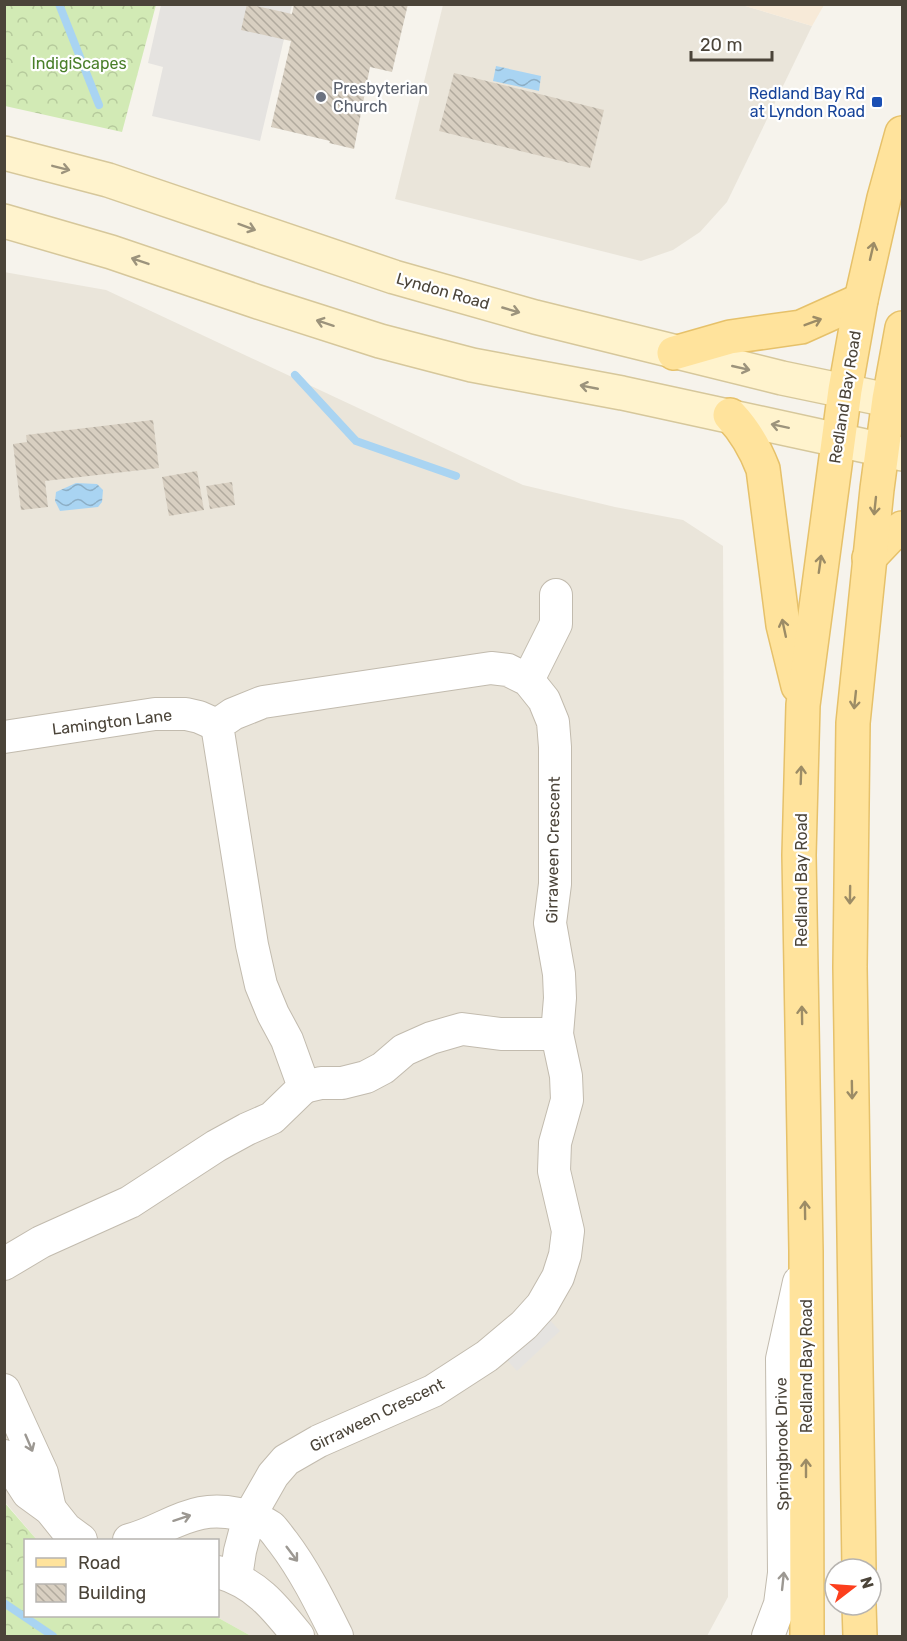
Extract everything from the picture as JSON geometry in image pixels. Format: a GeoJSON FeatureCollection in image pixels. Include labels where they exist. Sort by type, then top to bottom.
{"type":"FeatureCollection","features":[{"type":"Feature","properties":{"kind":"main road","name":"Redland Bay Road"},"geometry":{"type":"LineString","coordinates":[[807,1636],[806,1251],[799,855],[803,705],[844,390],[884,198],[903,133]]}},
{"type":"Feature","properties":{"kind":"main road","name":"Lyndon Road"},"geometry":{"type":"LineString","coordinates":[[4,153],[135,188],[394,277],[536,317],[782,378],[896,401]]}},
{"type":"Feature","properties":{"kind":"main road"},"geometry":{"type":"LineString","coordinates":[[4,221],[111,252],[380,341],[472,365],[730,415],[893,451]]}},
{"type":"Feature","properties":{"kind":"main road"},"geometry":{"type":"LineString","coordinates":[[674,352],[730,337],[801,327],[861,300]]}},
{"type":"Feature","properties":{"kind":"main road"},"geometry":{"type":"LineString","coordinates":[[859,1557],[850,901],[853,723],[869,558],[893,451],[903,328]]}},
{"type":"Feature","properties":{"kind":"main road"},"geometry":{"type":"LineString","coordinates":[[730,415],[745,431],[763,469],[783,625],[803,705]]}},
{"type":"Feature","properties":{"kind":"main road"},"geometry":{"type":"LineString","coordinates":[[869,558],[889,537],[903,528]]}},
{"type":"Feature","properties":{"kind":"main road"},"geometry":{"type":"LineString","coordinates":[[859,1617],[860,1636]]}},
{"type":"Feature","properties":{"kind":"street"},"geometry":{"type":"LineString","coordinates":[[304,1087],[287,1040],[261,985],[252,945],[217,725],[233,714],[263,702],[491,669],[508,669],[528,680],[556,624],[556,595]]}},
{"type":"Feature","properties":{"kind":"street","name":"Girraween Crescent"},"geometry":{"type":"LineString","coordinates":[[227,1575],[240,1551],[249,1517],[273,1475],[286,1460],[319,1441],[433,1391],[487,1356],[525,1324],[542,1305],[558,1277],[565,1255],[568,1231],[554,1171],[555,1143],[567,1100],[566,1076],[557,1034],[560,999],[559,974],[550,923],[555,884],[554,739],[553,722],[544,700],[528,680]]}},
{"type":"Feature","properties":{"kind":"street","name":"Lamington Lane"},"geometry":{"type":"LineString","coordinates":[[4,737],[155,714],[186,714],[217,725]]}},
{"type":"Feature","properties":{"kind":"street"},"geometry":{"type":"LineString","coordinates":[[4,1264],[41,1242],[130,1202],[216,1146],[272,1118],[304,1087],[321,1083],[342,1083],[366,1077],[383,1068],[404,1050],[431,1038],[462,1029],[501,1034],[557,1034]]}},
{"type":"Feature","properties":{"kind":"street","name":"Springbrook Drive"},"geometry":{"type":"LineString","coordinates":[[768,1636],[780,1604],[784,1573],[782,1359],[806,1251]]}},
{"type":"Feature","properties":{"kind":"street"},"geometry":{"type":"LineString","coordinates":[[4,1390],[42,1473],[50,1509]]}},
{"type":"Feature","properties":{"kind":"street"},"geometry":{"type":"LineString","coordinates":[[4,1456],[28,1492],[50,1509],[66,1529],[80,1539]]}},
{"type":"Feature","properties":{"kind":"street"},"geometry":{"type":"LineString","coordinates":[[134,1539],[145,1537],[175,1520],[202,1512],[229,1512],[249,1517],[272,1528],[297,1561],[337,1636]]}},
{"type":"Feature","properties":{"kind":"street"},"geometry":{"type":"LineString","coordinates":[[227,1575],[256,1590],[298,1636]]}},
{"type":"Feature","properties":{"kind":"shaded area"},"geometry":{"type":"Polygon","coordinates":[[[161,5],[292,5],[260,141],[152,116],[163,67],[148,63],[161,5]]]}},
{"type":"Feature","properties":{"kind":"shaded area"},"geometry":{"type":"Polygon","coordinates":[[[443,5],[742,5],[812,26],[727,202],[700,232],[673,250],[641,261],[395,199],[443,5]]]}},
{"type":"Feature","properties":{"kind":"shaded area"},"geometry":{"type":"Polygon","coordinates":[[[742,5],[824,5],[812,26],[742,5]]]}},
{"type":"Feature","properties":{"kind":"shaded area"},"geometry":{"type":"Polygon","coordinates":[[[4,272],[106,290],[523,485],[615,507],[683,520],[723,546],[728,1597],[707,1636],[251,1636],[217,1617],[219,1617],[219,1539],[36,1539],[5,1502],[4,272]]]}},
{"type":"Feature","properties":{"kind":"shaded area"},"geometry":{"type":"Polygon","coordinates":[[[546,1316],[560,1331],[517,1371],[503,1356],[546,1316]]]}},
{"type":"Feature","properties":{"kind":"green space","name":"IndigiScapes"},"geometry":{"type":"Polygon","coordinates":[[[5,4],[156,5],[122,132],[5,106],[5,4]]]}},
{"type":"Feature","properties":{"kind":"green space"},"geometry":{"type":"Polygon","coordinates":[[[4,1502],[36,1539],[24,1539],[24,1617],[217,1617],[251,1636],[5,1636],[4,1502]]]}},
{"type":"Feature","properties":{"kind":"water"},"geometry":{"type":"Polygon","coordinates":[[[496,66],[541,76],[539,91],[493,81],[496,66]]]}},
{"type":"Feature","properties":{"kind":"water"},"geometry":{"type":"Polygon","coordinates":[[[76,483],[97,484],[103,490],[102,502],[98,507],[60,511],[55,501],[56,492],[76,483]]]}},
{"type":"Feature","properties":{"kind":"building","name":"Presbyterian Church"},"geometry":{"type":"Polygon","coordinates":[[[247,4],[292,14],[294,4],[408,4],[392,72],[370,67],[354,149],[271,127],[291,41],[241,30],[247,4]]]}},
{"type":"Feature","properties":{"kind":"building"},"geometry":{"type":"Polygon","coordinates":[[[454,73],[604,110],[590,168],[439,131],[454,73]]]}},
{"type":"Feature","properties":{"kind":"building"},"geometry":{"type":"Polygon","coordinates":[[[153,420],[159,468],[45,481],[48,507],[21,510],[13,444],[27,442],[26,435],[153,420]]]}},
{"type":"Feature","properties":{"kind":"building"},"geometry":{"type":"Polygon","coordinates":[[[197,471],[204,510],[169,516],[162,477],[197,471]]]}},
{"type":"Feature","properties":{"kind":"building"},"geometry":{"type":"Polygon","coordinates":[[[232,482],[235,505],[210,509],[206,486],[232,482]]]}},
{"type":"Feature","properties":{"kind":"waterway"},"geometry":{"type":"LineString","coordinates":[[59,4],[99,105]]}},
{"type":"Feature","properties":{"kind":"waterway"},"geometry":{"type":"LineString","coordinates":[[295,375],[356,441],[456,476]]}},
{"type":"Feature","properties":{"kind":"waterway"},"geometry":{"type":"LineString","coordinates":[[4,1603],[24,1616]]}},
{"type":"Feature","properties":{"kind":"waterway"},"geometry":{"type":"LineString","coordinates":[[25,1617],[53,1636]]}},
{"type":"Feature","properties":{"kind":"place","name":"Presbyterian Church"},"geometry":{"type":"Point","coordinates":[321,97]}},
{"type":"Feature","properties":{"kind":"place","name":"Redland Bay Rd at Lyndon Road"},"geometry":{"type":"Point","coordinates":[877,102]}}]}
